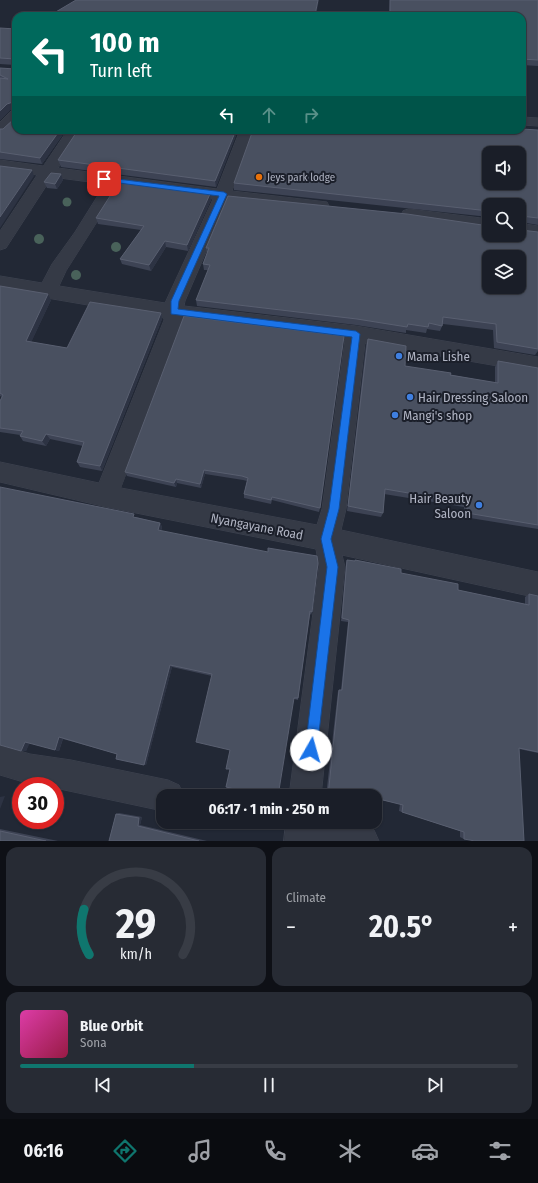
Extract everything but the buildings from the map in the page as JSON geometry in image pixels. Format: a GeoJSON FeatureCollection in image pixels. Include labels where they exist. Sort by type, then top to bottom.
{"type":"FeatureCollection","features":[{"type":"Feature","properties":{"kind":"street"},"geometry":{"type":"LineString","coordinates":[[0,130],[12,118]]}},
{"type":"Feature","properties":{"kind":"street"},"geometry":{"type":"LineString","coordinates":[[526,121],[538,122]]}},
{"type":"Feature","properties":{"kind":"street"},"geometry":{"type":"LineString","coordinates":[[0,244],[72,134]]}},
{"type":"Feature","properties":{"kind":"street"},"geometry":{"type":"LineString","coordinates":[[106,496],[174,320],[175,301],[224,194],[246,134]]}},
{"type":"Feature","properties":{"kind":"street"},"geometry":{"type":"LineString","coordinates":[[0,165],[335,207]]}},
{"type":"Feature","properties":{"kind":"street"},"geometry":{"type":"LineString","coordinates":[[47,291],[58,269],[81,236],[116,180]]}},
{"type":"Feature","properties":{"kind":"street"},"geometry":{"type":"LineString","coordinates":[[390,213],[482,224]]}},
{"type":"Feature","properties":{"kind":"street"},"geometry":{"type":"LineString","coordinates":[[526,230],[538,232]]}},
{"type":"Feature","properties":{"kind":"street"},"geometry":{"type":"LineString","coordinates":[[0,283],[174,312],[356,334],[538,365]]}},
{"type":"Feature","properties":{"kind":"street"},"geometry":{"type":"LineString","coordinates":[[306,789],[332,567],[326,539],[334,509],[356,334]]}},
{"type":"Feature","properties":{"kind":"street","name":"Nyangayane Road"},"geometry":{"type":"LineString","coordinates":[[0,472],[106,496],[326,539],[538,585]]}},
{"type":"Feature","properties":{"kind":"street"},"geometry":{"type":"LineString","coordinates":[[0,760],[30,769],[71,775],[156,793]]}},
{"type":"Feature","properties":{"kind":"street"},"geometry":{"type":"LineString","coordinates":[[300,841],[301,829]]}},
{"type":"Feature","properties":{"kind":"street"},"geometry":{"type":"LineString","coordinates":[[330,829],[363,841]]}},
{"type":"Feature","properties":{"kind":"place","name":"Jeys park lodge"},"geometry":{"type":"Point","coordinates":[259,177]}},
{"type":"Feature","properties":{"kind":"place","name":"Mama Lishe"},"geometry":{"type":"Point","coordinates":[399,356]}},
{"type":"Feature","properties":{"kind":"place","name":"Hair Dressing Saloon"},"geometry":{"type":"Point","coordinates":[410,397]}},
{"type":"Feature","properties":{"kind":"place","name":"Mangi's shop"},"geometry":{"type":"Point","coordinates":[395,415]}},
{"type":"Feature","properties":{"kind":"place","name":"Hair Beauty Saloon"},"geometry":{"type":"Point","coordinates":[479,505]}},
{"type":"Feature","properties":{"kind":"route"},"geometry":{"type":"LineString","coordinates":[[104,179],[224,194],[175,301],[174,312],[356,334],[334,509],[326,539],[332,567],[311,750]]}}]}
